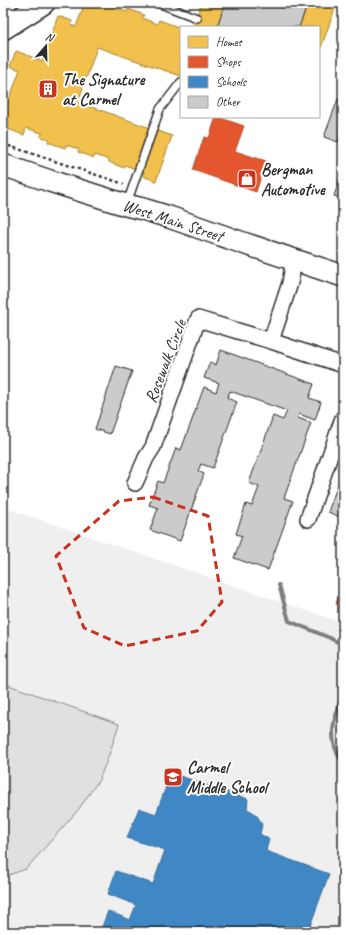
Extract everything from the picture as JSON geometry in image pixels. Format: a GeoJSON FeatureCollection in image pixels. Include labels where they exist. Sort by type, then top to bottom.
{"type":"FeatureCollection","features":[{"type":"Feature","properties":{"kind":"main road"},"geometry":{"type":"LineString","coordinates":[[3,6],[6,3]]}},
{"type":"Feature","properties":{"kind":"main road"},"geometry":{"type":"LineString","coordinates":[[3,29],[44,3]]}},
{"type":"Feature","properties":{"kind":"main road","name":"West Main Street"},"geometry":{"type":"LineString","coordinates":[[3,165],[50,181],[129,196],[143,209],[343,276]]}},
{"type":"Feature","properties":{"kind":"street"},"geometry":{"type":"LineString","coordinates":[[271,342],[290,283],[294,260]]}},
{"type":"Feature","properties":{"kind":"street","name":"Rosewalk Circle"},"geometry":{"type":"LineString","coordinates":[[135,483],[146,458],[153,447],[198,319],[343,365]]}},
{"type":"Feature","properties":{"kind":"street"},"geometry":{"type":"LineString","coordinates":[[308,519],[343,418]]}},
{"type":"Feature","properties":{"kind":"lane"},"geometry":{"type":"LineString","coordinates":[[158,3],[197,18]]}},
{"type":"Feature","properties":{"kind":"lane"},"geometry":{"type":"LineString","coordinates":[[129,196],[160,109],[180,83]]}},
{"type":"Feature","properties":{"kind":"path"},"geometry":{"type":"LineString","coordinates":[[3,144],[129,196]]}},
{"type":"Feature","properties":{"kind":"highlighted area"},"geometry":{"type":"Polygon","coordinates":[[[153,497],[208,516],[222,602],[197,631],[125,646],[84,628],[56,556],[119,501],[153,497]]]}},
{"type":"Feature","properties":{"kind":"shaded area","name":"Carmel Middle School"},"geometry":{"type":"Polygon","coordinates":[[[3,507],[343,623],[343,932],[3,932],[3,507]]]}},
{"type":"Feature","properties":{"kind":"shaded area"},"geometry":{"type":"Polygon","coordinates":[[[3,683],[119,724],[99,780],[78,810],[26,869],[3,877],[3,683]]]}},
{"type":"Feature","properties":{"kind":"building: Homes","name":"The Signature at Carmel"},"geometry":{"type":"Polygon","coordinates":[[[85,3],[103,3],[127,12],[128,9],[144,15],[142,18],[157,24],[159,20],[180,28],[180,76],[97,47],[78,102],[172,136],[156,181],[143,176],[144,172],[125,165],[124,168],[95,155],[94,158],[78,152],[79,149],[66,145],[65,148],[48,142],[49,139],[41,137],[42,133],[26,128],[24,135],[3,127],[3,102],[8,103],[20,70],[10,66],[16,51],[42,61],[58,16],[72,21],[71,25],[76,27],[85,3]]]}},
{"type":"Feature","properties":{"kind":"building: Homes","name":"The Signature at Carmel"},"geometry":{"type":"Polygon","coordinates":[[[85,3],[103,3],[127,12],[128,9],[144,15],[142,18],[157,24],[159,20],[180,28],[180,76],[97,47],[78,102],[172,136],[156,181],[143,176],[144,172],[125,165],[124,168],[95,155],[94,158],[78,152],[79,149],[66,145],[65,148],[48,142],[49,139],[41,137],[42,133],[26,128],[24,135],[3,127],[3,102],[8,103],[20,70],[10,66],[16,51],[42,61],[58,16],[72,21],[71,25],[76,27],[85,3]]]}},
{"type":"Feature","properties":{"kind":"building: Homes"},"geometry":{"type":"Polygon","coordinates":[[[198,3],[225,3],[217,26],[193,26],[201,4],[198,3]]]}},
{"type":"Feature","properties":{"kind":"building: Homes"},"geometry":{"type":"Polygon","coordinates":[[[198,3],[337,3],[320,50],[320,26],[193,26],[201,4],[198,3]]]}},
{"type":"Feature","properties":{"kind":"building: Homes"},"geometry":{"type":"Polygon","coordinates":[[[308,3],[337,3],[320,50],[320,26],[299,26],[308,3]]]}},
{"type":"Feature","properties":{"kind":"building: Shops"},"geometry":{"type":"Polygon","coordinates":[[[216,118],[221,118],[244,126],[235,151],[266,161],[256,192],[193,170],[204,137],[209,138],[216,118]]]}},
{"type":"Feature","properties":{"kind":"building: Shops"},"geometry":{"type":"Polygon","coordinates":[[[343,584],[343,606],[336,604],[343,584]]]}},
{"type":"Feature","properties":{"kind":"building: Schools","name":"Carmel Middle School"},"geometry":{"type":"Polygon","coordinates":[[[171,773],[248,799],[247,809],[258,817],[262,825],[260,834],[269,839],[266,851],[329,874],[310,926],[316,930],[316,932],[100,932],[108,911],[130,920],[136,905],[108,894],[116,871],[153,884],[165,850],[127,838],[139,808],[156,814],[171,773]]]}},
{"type":"Feature","properties":{"kind":"building: Other"},"geometry":{"type":"Polygon","coordinates":[[[225,3],[308,3],[299,26],[217,26],[225,3]]]}},
{"type":"Feature","properties":{"kind":"building: Other"},"geometry":{"type":"Polygon","coordinates":[[[338,99],[343,101],[343,128],[338,142],[324,137],[338,99]]]}},
{"type":"Feature","properties":{"kind":"building: Other"},"geometry":{"type":"Polygon","coordinates":[[[343,169],[343,199],[334,196],[343,169]]]}},
{"type":"Feature","properties":{"kind":"building: Other"},"geometry":{"type":"Polygon","coordinates":[[[221,350],[314,384],[309,398],[321,402],[315,420],[299,414],[298,418],[311,423],[284,498],[293,501],[268,570],[234,558],[242,536],[236,534],[246,504],[252,506],[259,487],[249,483],[273,416],[283,420],[287,411],[230,391],[227,398],[237,402],[213,468],[201,464],[198,471],[204,474],[180,541],[150,530],[158,508],[149,505],[158,481],[163,483],[176,448],[181,450],[204,387],[216,392],[219,383],[204,378],[210,362],[216,365],[221,350]]]}},
{"type":"Feature","properties":{"kind":"building: Other"},"geometry":{"type":"Polygon","coordinates":[[[116,366],[132,371],[110,434],[95,429],[116,366]]]}},
{"type":"Feature","properties":{"kind":"building: Other"},"geometry":{"type":"Polygon","coordinates":[[[343,470],[343,509],[340,517],[328,512],[343,470]]]}},
{"type":"Feature","properties":{"kind":"waterway"},"geometry":{"type":"LineString","coordinates":[[279,585],[289,621],[343,645]]}},
{"type":"Feature","properties":{"kind":"waterway"},"geometry":{"type":"LineString","coordinates":[[343,692],[333,728],[334,745],[343,763]]}},
{"type":"Feature","properties":{"kind":"place","name":"The Signature at Carmel"},"geometry":{"type":"Point","coordinates":[48,89]}},
{"type":"Feature","properties":{"kind":"place","name":"Bergman Automotive"},"geometry":{"type":"Point","coordinates":[247,179]}},
{"type":"Feature","properties":{"kind":"place","name":"Carmel Middle School"},"geometry":{"type":"Point","coordinates":[173,777]}}]}
